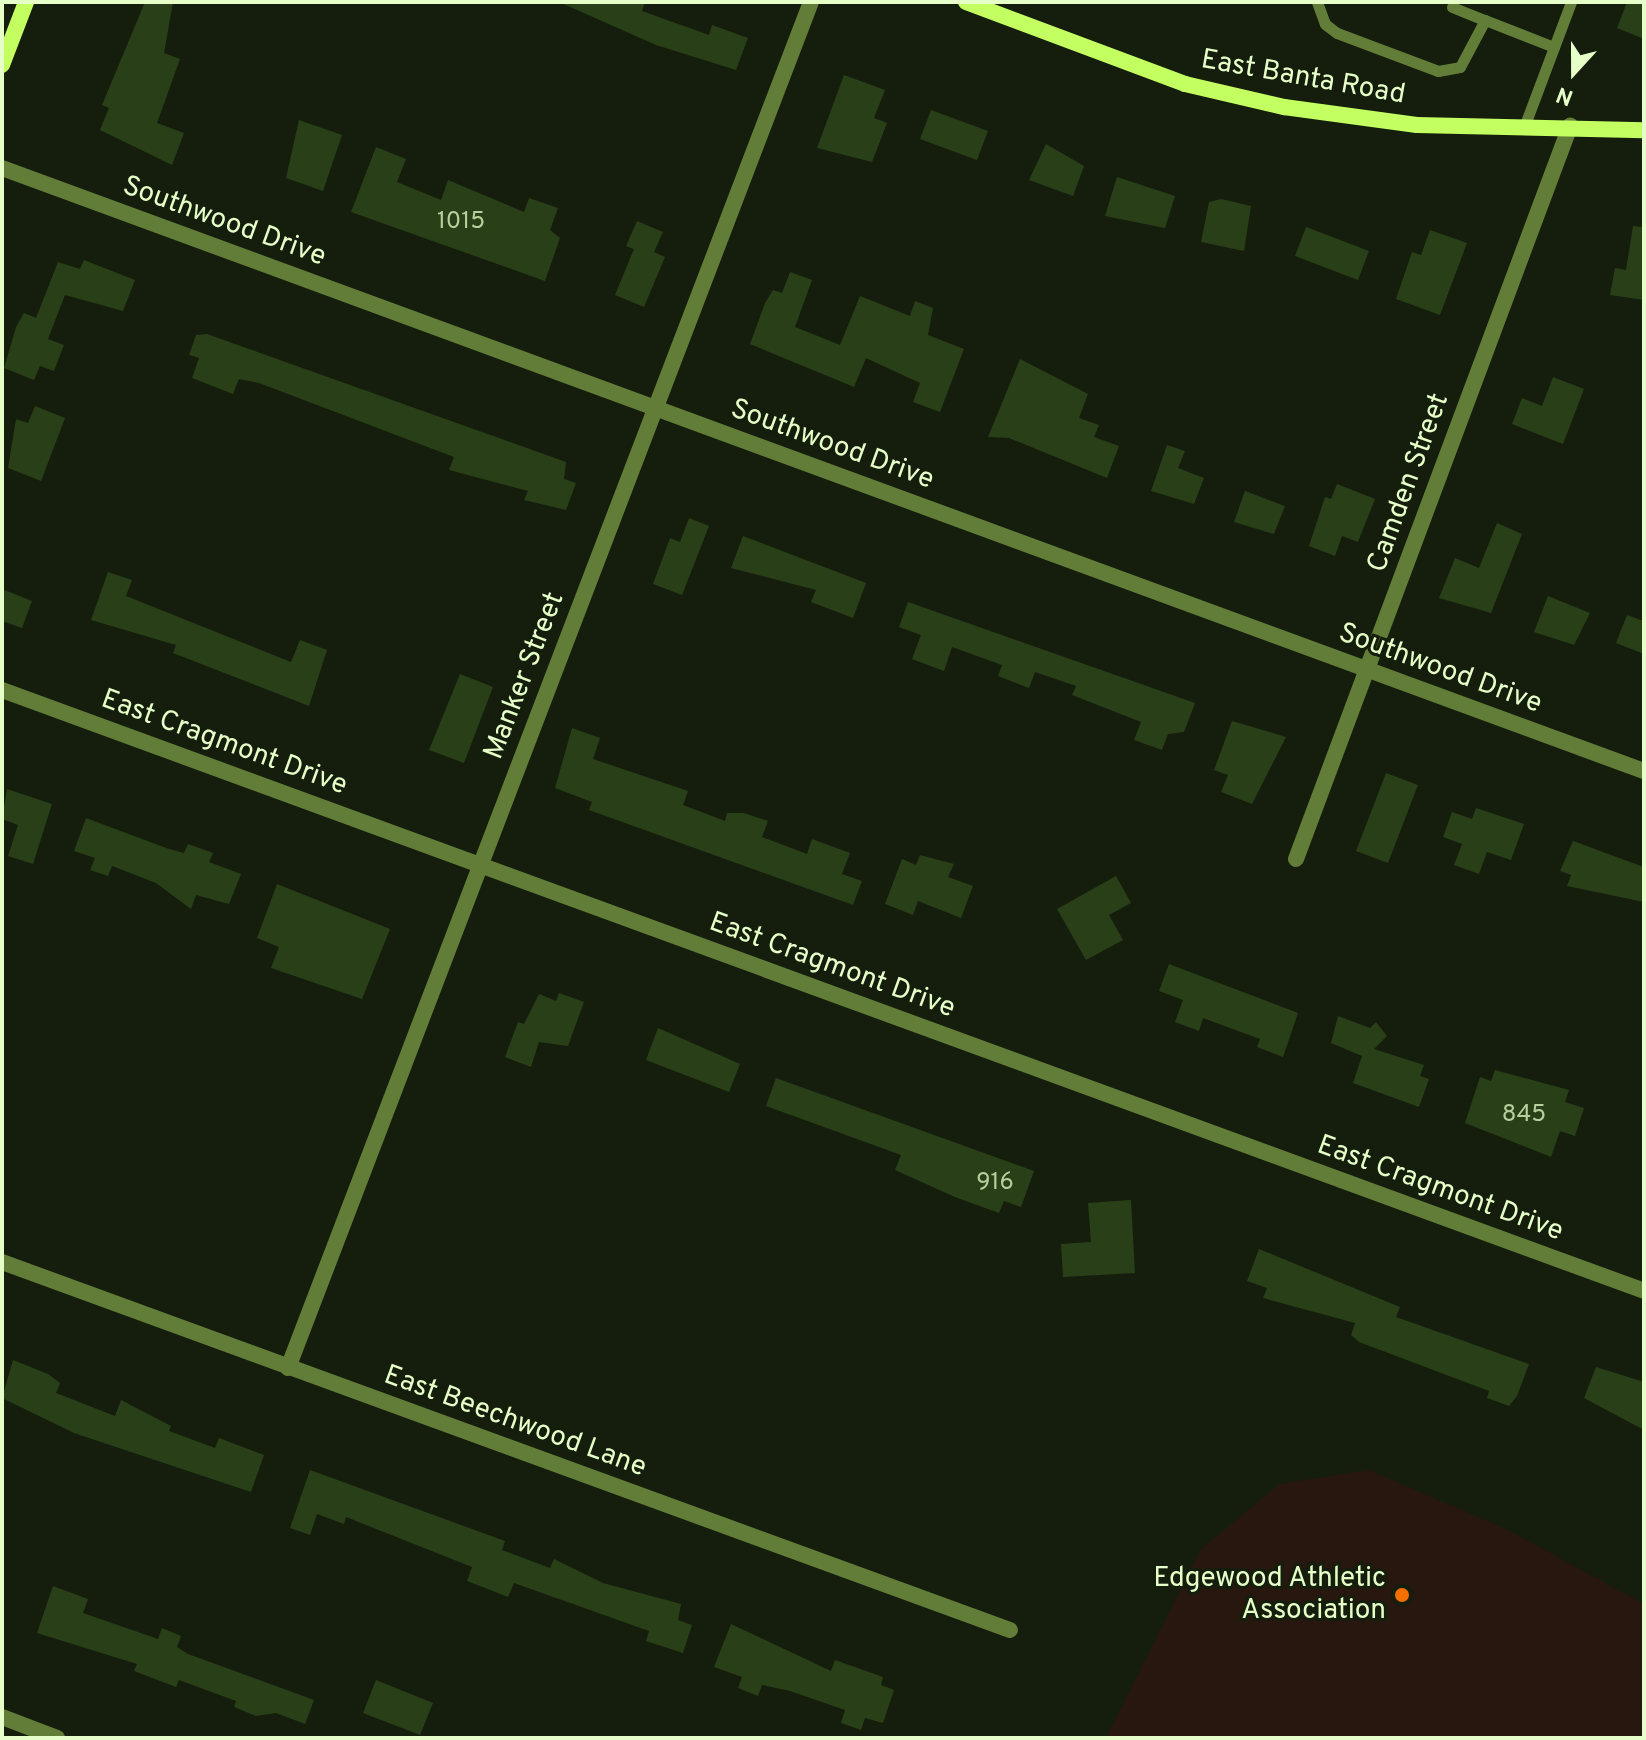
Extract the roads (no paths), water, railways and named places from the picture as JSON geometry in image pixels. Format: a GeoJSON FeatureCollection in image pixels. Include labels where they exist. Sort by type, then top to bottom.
{"type":"FeatureCollection","features":[{"type":"Feature","properties":{"kind":"street"},"geometry":{"type":"LineString","coordinates":[[2,65],[26,2]]}},
{"type":"Feature","properties":{"kind":"street","name":"Manker Street"},"geometry":{"type":"LineString","coordinates":[[288,1368],[811,2]]}},
{"type":"Feature","properties":{"kind":"street","name":"East Banta Road"},"geometry":{"type":"LineString","coordinates":[[966,2],[1229,95],[1372,121],[1644,130]]}},
{"type":"Feature","properties":{"kind":"street","name":"Camden Street"},"geometry":{"type":"LineString","coordinates":[[1296,859],[1570,126]]}},
{"type":"Feature","properties":{"kind":"street","name":"Southwood Drive"},"geometry":{"type":"LineString","coordinates":[[2,168],[1644,771]]}},
{"type":"Feature","properties":{"kind":"street","name":"East Cragmont Drive"},"geometry":{"type":"LineString","coordinates":[[2,690],[1644,1291]]}},
{"type":"Feature","properties":{"kind":"street","name":"East Beechwood Lane"},"geometry":{"type":"LineString","coordinates":[[2,1262],[1010,1630]]}},
{"type":"Feature","properties":{"kind":"street"},"geometry":{"type":"LineString","coordinates":[[2,1717],[57,1738]]}},
{"type":"Feature","properties":{"kind":"lane"},"geometry":{"type":"LineString","coordinates":[[1317,2],[1325,24],[1337,33],[1438,71],[1460,67],[1485,20]]}},
{"type":"Feature","properties":{"kind":"lane"},"geometry":{"type":"LineString","coordinates":[[1438,2],[1554,47]]}},
{"type":"Feature","properties":{"kind":"lane"},"geometry":{"type":"LineString","coordinates":[[1524,127],[1571,2]]}},
{"type":"Feature","properties":{"kind":"place","name":"Edgewood Athletic Association"},"geometry":{"type":"Point","coordinates":[1402,1595]}}]}
